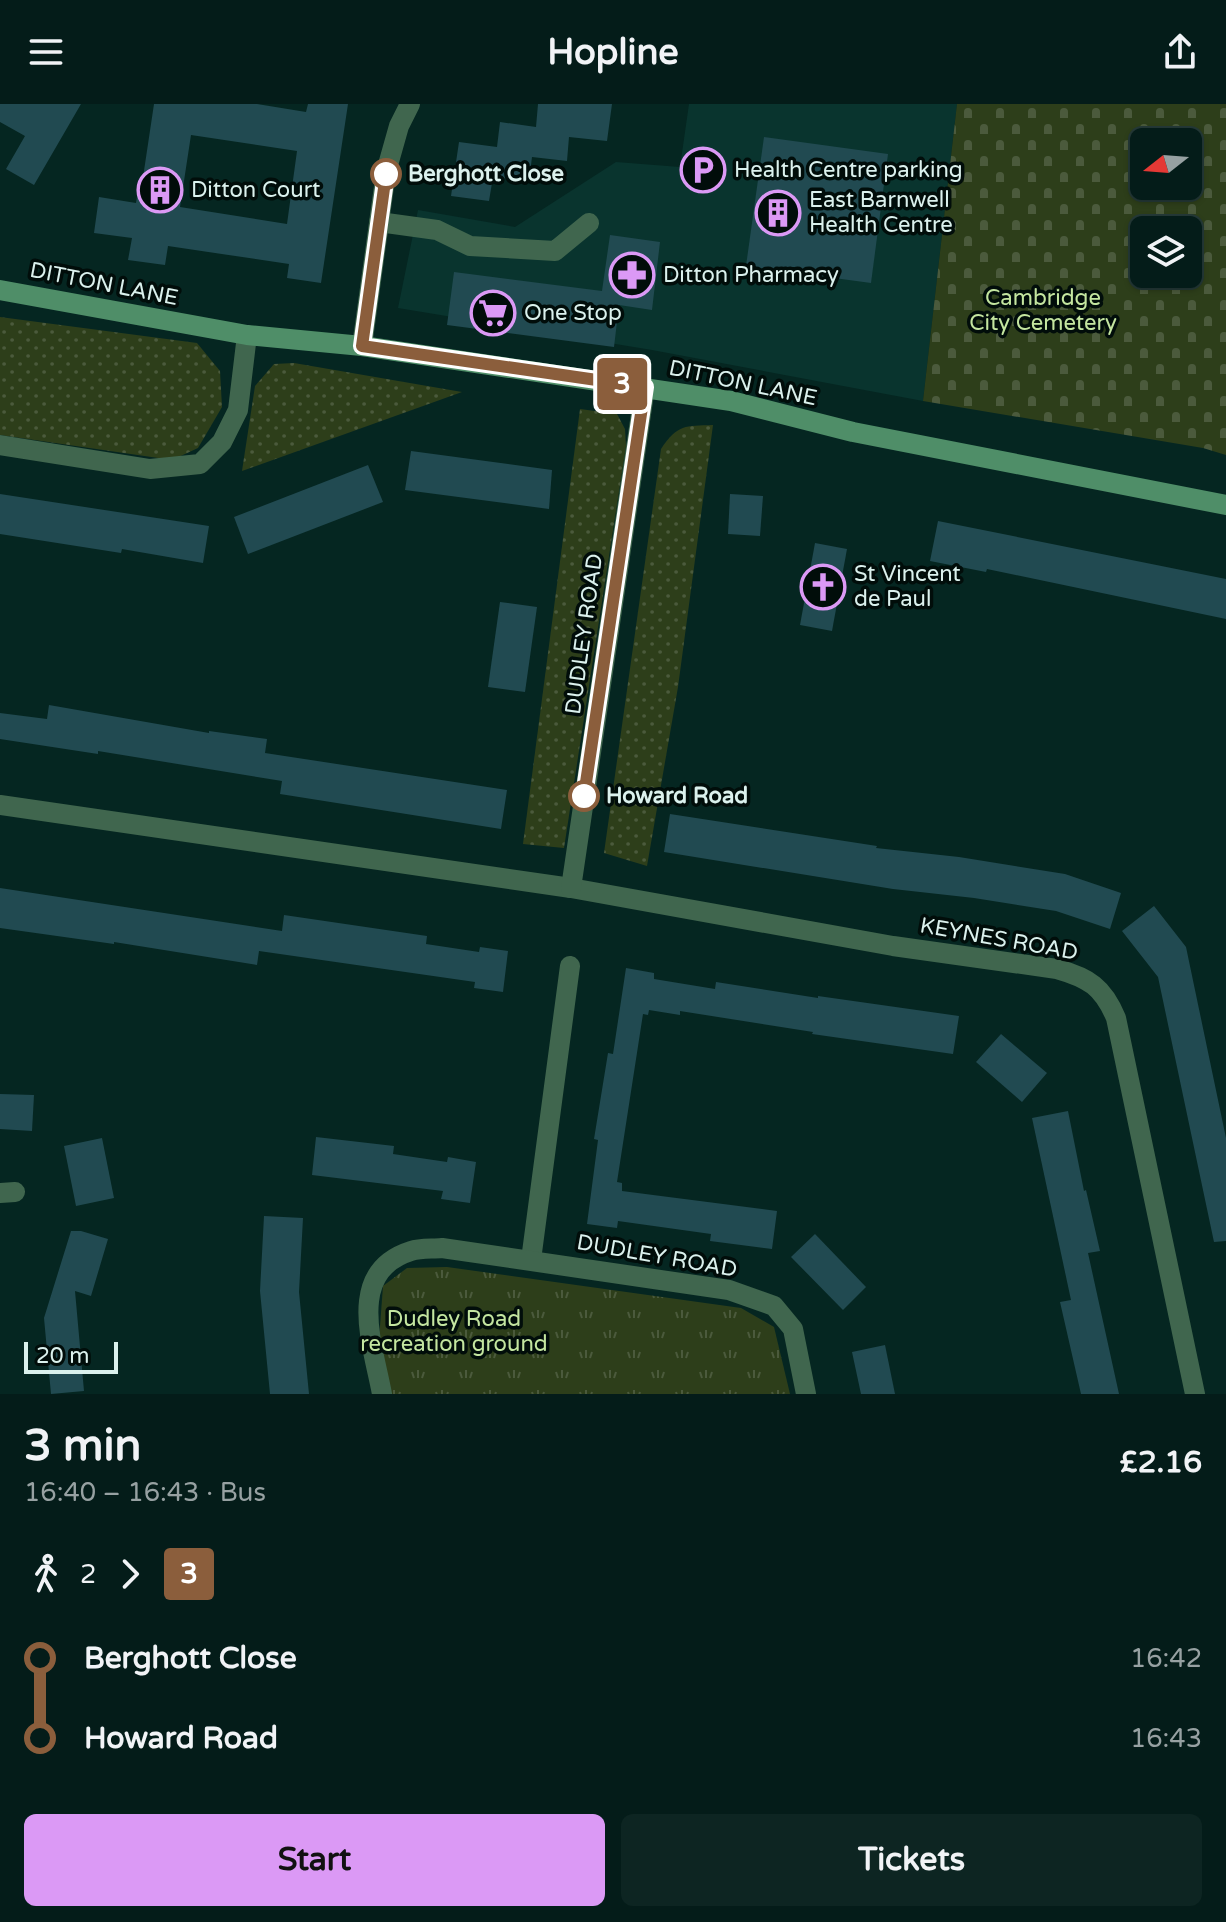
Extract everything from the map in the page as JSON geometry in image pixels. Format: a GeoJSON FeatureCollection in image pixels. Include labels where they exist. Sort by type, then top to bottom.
{"type":"FeatureCollection","features":[{"type":"Feature","properties":{"kind":"main road","name":"DITTON LANE"},"geometry":{"type":"LineString","coordinates":[[0,290],[247,335],[362,346],[731,401],[853,432],[1226,505]]}},
{"type":"Feature","properties":{"kind":"street"},"geometry":{"type":"LineString","coordinates":[[362,346],[386,172],[399,126],[410,104]]}},
{"type":"Feature","properties":{"kind":"street"},"geometry":{"type":"LineString","coordinates":[[379,222],[437,230],[470,246],[555,251],[589,223]]}},
{"type":"Feature","properties":{"kind":"street"},"geometry":{"type":"LineString","coordinates":[[0,445],[150,469],[200,464],[222,442],[238,410],[247,335]]}},
{"type":"Feature","properties":{"kind":"street","name":"DUDLEY ROAD"},"geometry":{"type":"LineString","coordinates":[[571,888],[645,387]]}},
{"type":"Feature","properties":{"kind":"street"},"geometry":{"type":"LineString","coordinates":[[0,805],[571,888]]}},
{"type":"Feature","properties":{"kind":"street","name":"KEYNES ROAD"},"geometry":{"type":"LineString","coordinates":[[571,888],[893,946],[1057,969],[1080,976],[1097,987],[1108,1000],[1116,1018],[1195,1394]]}},
{"type":"Feature","properties":{"kind":"street"},"geometry":{"type":"LineString","coordinates":[[531,1260],[570,966]]}},
{"type":"Feature","properties":{"kind":"street","name":"DUDLEY ROAD"},"geometry":{"type":"LineString","coordinates":[[382,1394],[367,1307],[372,1281],[391,1262],[411,1251],[442,1248],[729,1290],[774,1306],[793,1329],[806,1394]]}},
{"type":"Feature","properties":{"kind":"shaded area"},"geometry":{"type":"Polygon","coordinates":[[[689,104],[957,104],[923,401],[652,350],[398,308],[418,210],[515,227],[616,162],[680,167],[689,104]]]}},
{"type":"Feature","properties":{"kind":"green space","name":"Cambridge City Cemetery"},"geometry":{"type":"Polygon","coordinates":[[[957,104],[1226,104],[1226,455],[1203,448],[923,401],[957,104]]]}},
{"type":"Feature","properties":{"kind":"green space"},"geometry":{"type":"Polygon","coordinates":[[[0,317],[197,343],[220,371],[222,407],[198,448],[172,460],[0,435],[0,317]]]}},
{"type":"Feature","properties":{"kind":"green space"},"geometry":{"type":"Polygon","coordinates":[[[294,363],[462,392],[242,471],[255,386],[274,364],[294,363]]]}},
{"type":"Feature","properties":{"kind":"green space"},"geometry":{"type":"Polygon","coordinates":[[[580,409],[617,414],[625,429],[626,446],[564,848],[523,844],[580,409]]]}},
{"type":"Feature","properties":{"kind":"green space"},"geometry":{"type":"Polygon","coordinates":[[[713,425],[678,687],[647,866],[604,853],[661,449],[672,435],[683,428],[713,425]]]}},
{"type":"Feature","properties":{"kind":"green space","name":"Dudley Road recreation ground"},"geometry":{"type":"Polygon","coordinates":[[[447,1267],[741,1308],[774,1327],[790,1394],[391,1394],[379,1340],[383,1286],[407,1268],[447,1267]]]}},
{"type":"Feature","properties":{"kind":"building"},"geometry":{"type":"Polygon","coordinates":[[[0,104],[81,104],[34,185],[6,169],[25,136],[0,122],[0,104]]]}},
{"type":"Feature","properties":{"kind":"building","name":"Ditton Court"},"geometry":{"type":"Polygon","coordinates":[[[154,104],[257,104],[306,112],[308,104],[348,104],[321,283],[287,278],[289,264],[168,246],[165,265],[128,260],[132,238],[94,233],[99,197],[136,203],[139,184],[142,184],[154,104]],[[191,135],[180,207],[287,224],[297,151],[191,135]]]}},
{"type":"Feature","properties":{"kind":"building"},"geometry":{"type":"Polygon","coordinates":[[[538,104],[612,104],[607,141],[569,137],[567,161],[532,157],[529,181],[493,177],[489,201],[451,196],[459,142],[497,147],[500,122],[536,127],[538,104]]]}},
{"type":"Feature","properties":{"kind":"building","name":"East Barnwell Health Centre"},"geometry":{"type":"Polygon","coordinates":[[[764,137],[888,154],[871,283],[746,266],[764,137]]]}},
{"type":"Feature","properties":{"kind":"building"},"geometry":{"type":"Polygon","coordinates":[[[610,235],[660,242],[652,310],[619,305],[614,347],[447,325],[454,272],[602,291],[610,235]]]}},
{"type":"Feature","properties":{"kind":"building"},"geometry":{"type":"Polygon","coordinates":[[[411,451],[552,470],[549,509],[405,490],[411,451]]]}},
{"type":"Feature","properties":{"kind":"building"},"geometry":{"type":"Polygon","coordinates":[[[368,465],[383,502],[248,554],[234,517],[368,465]]]}},
{"type":"Feature","properties":{"kind":"building"},"geometry":{"type":"Polygon","coordinates":[[[0,494],[209,526],[203,563],[122,549],[121,553],[0,534],[0,494]]]}},
{"type":"Feature","properties":{"kind":"building"},"geometry":{"type":"Polygon","coordinates":[[[730,494],[763,496],[760,536],[728,534],[730,494]]]}},
{"type":"Feature","properties":{"kind":"building"},"geometry":{"type":"Polygon","coordinates":[[[938,521],[1226,579],[1226,619],[987,569],[986,572],[930,561],[938,521]]]}},
{"type":"Feature","properties":{"kind":"building","name":"St Vincent de Paul"},"geometry":{"type":"Polygon","coordinates":[[[815,543],[847,549],[832,631],[800,625],[815,543]]]}},
{"type":"Feature","properties":{"kind":"building"},"geometry":{"type":"Polygon","coordinates":[[[500,602],[537,607],[525,692],[488,687],[500,602]]]}},
{"type":"Feature","properties":{"kind":"building"},"geometry":{"type":"Polygon","coordinates":[[[49,705],[209,733],[267,739],[265,753],[507,790],[501,829],[280,794],[282,781],[98,751],[98,754],[0,739],[0,713],[47,719],[49,705]]]}},
{"type":"Feature","properties":{"kind":"building"},"geometry":{"type":"Polygon","coordinates":[[[670,814],[876,848],[1065,874],[1121,893],[1110,929],[1056,911],[893,889],[664,852],[670,814]]]}},
{"type":"Feature","properties":{"kind":"building"},"geometry":{"type":"Polygon","coordinates":[[[0,888],[282,931],[284,915],[427,936],[426,944],[479,952],[480,947],[508,951],[503,992],[474,988],[475,982],[259,951],[257,965],[0,928],[0,888]]]}},
{"type":"Feature","properties":{"kind":"building"},"geometry":{"type":"Polygon","coordinates":[[[1154,906],[1186,947],[1226,1138],[1226,1241],[1214,1242],[1158,977],[1122,931],[1154,906]]]}},
{"type":"Feature","properties":{"kind":"building"},"geometry":{"type":"Polygon","coordinates":[[[626,968],[654,973],[654,979],[715,989],[716,982],[959,1016],[953,1054],[680,1011],[680,1015],[649,1010],[648,1015],[643,1014],[617,1182],[622,1183],[622,1191],[777,1211],[772,1249],[710,1241],[711,1234],[618,1221],[617,1228],[587,1224],[598,1140],[594,1139],[608,1053],[613,1054],[626,968]]]}},
{"type":"Feature","properties":{"kind":"building"},"geometry":{"type":"Polygon","coordinates":[[[1001,1034],[1047,1073],[1022,1102],[976,1062],[1001,1034]]]}},
{"type":"Feature","properties":{"kind":"building"},"geometry":{"type":"Polygon","coordinates":[[[0,1094],[34,1095],[32,1131],[0,1129],[0,1094]]]}},
{"type":"Feature","properties":{"kind":"building"},"geometry":{"type":"Polygon","coordinates":[[[1068,1111],[1100,1251],[1088,1253],[1119,1394],[1081,1394],[1060,1302],[1071,1300],[1032,1118],[1068,1111]]]}},
{"type":"Feature","properties":{"kind":"building"},"geometry":{"type":"Polygon","coordinates":[[[316,1137],[394,1146],[393,1154],[447,1162],[448,1157],[476,1162],[470,1203],[441,1199],[443,1191],[312,1175],[316,1137]]]}},
{"type":"Feature","properties":{"kind":"building"},"geometry":{"type":"Polygon","coordinates":[[[102,1138],[114,1198],[76,1206],[64,1146],[102,1138]]]}},
{"type":"Feature","properties":{"kind":"building"},"geometry":{"type":"Polygon","coordinates":[[[264,1216],[303,1218],[299,1292],[309,1394],[270,1394],[260,1291],[264,1216]]]}},
{"type":"Feature","properties":{"kind":"building"},"geometry":{"type":"Polygon","coordinates":[[[71,1231],[108,1239],[91,1296],[75,1291],[84,1391],[51,1394],[44,1318],[71,1231]]]}},
{"type":"Feature","properties":{"kind":"building"},"geometry":{"type":"Polygon","coordinates":[[[815,1234],[866,1287],[843,1310],[791,1257],[815,1234]]]}},
{"type":"Feature","properties":{"kind":"building"},"geometry":{"type":"Polygon","coordinates":[[[885,1345],[895,1394],[861,1394],[852,1352],[885,1345]]]}},
{"type":"Feature","properties":{"kind":"bus line","name":"3"},"geometry":{"type":"LineString","coordinates":[[386,174],[362,346],[645,387],[584,796]]}},
{"type":"Feature","properties":{"kind":"place","name":"Health Centre parking"},"geometry":{"type":"Point","coordinates":[703,170]}},
{"type":"Feature","properties":{"kind":"place","name":"Berghott Close"},"geometry":{"type":"Point","coordinates":[386,174]}},
{"type":"Feature","properties":{"kind":"place","name":"Ditton Court"},"geometry":{"type":"Point","coordinates":[160,190]}},
{"type":"Feature","properties":{"kind":"place","name":"East Barnwell Health Centre"},"geometry":{"type":"Point","coordinates":[778,213]}},
{"type":"Feature","properties":{"kind":"place","name":"Ditton Pharmacy"},"geometry":{"type":"Point","coordinates":[632,275]}},
{"type":"Feature","properties":{"kind":"place","name":"One Stop"},"geometry":{"type":"Point","coordinates":[493,313]}},
{"type":"Feature","properties":{"kind":"place","name":"St Vincent de Paul"},"geometry":{"type":"Point","coordinates":[823,587]}},
{"type":"Feature","properties":{"kind":"place","name":"Howard Road"},"geometry":{"type":"Point","coordinates":[584,796]}}]}
